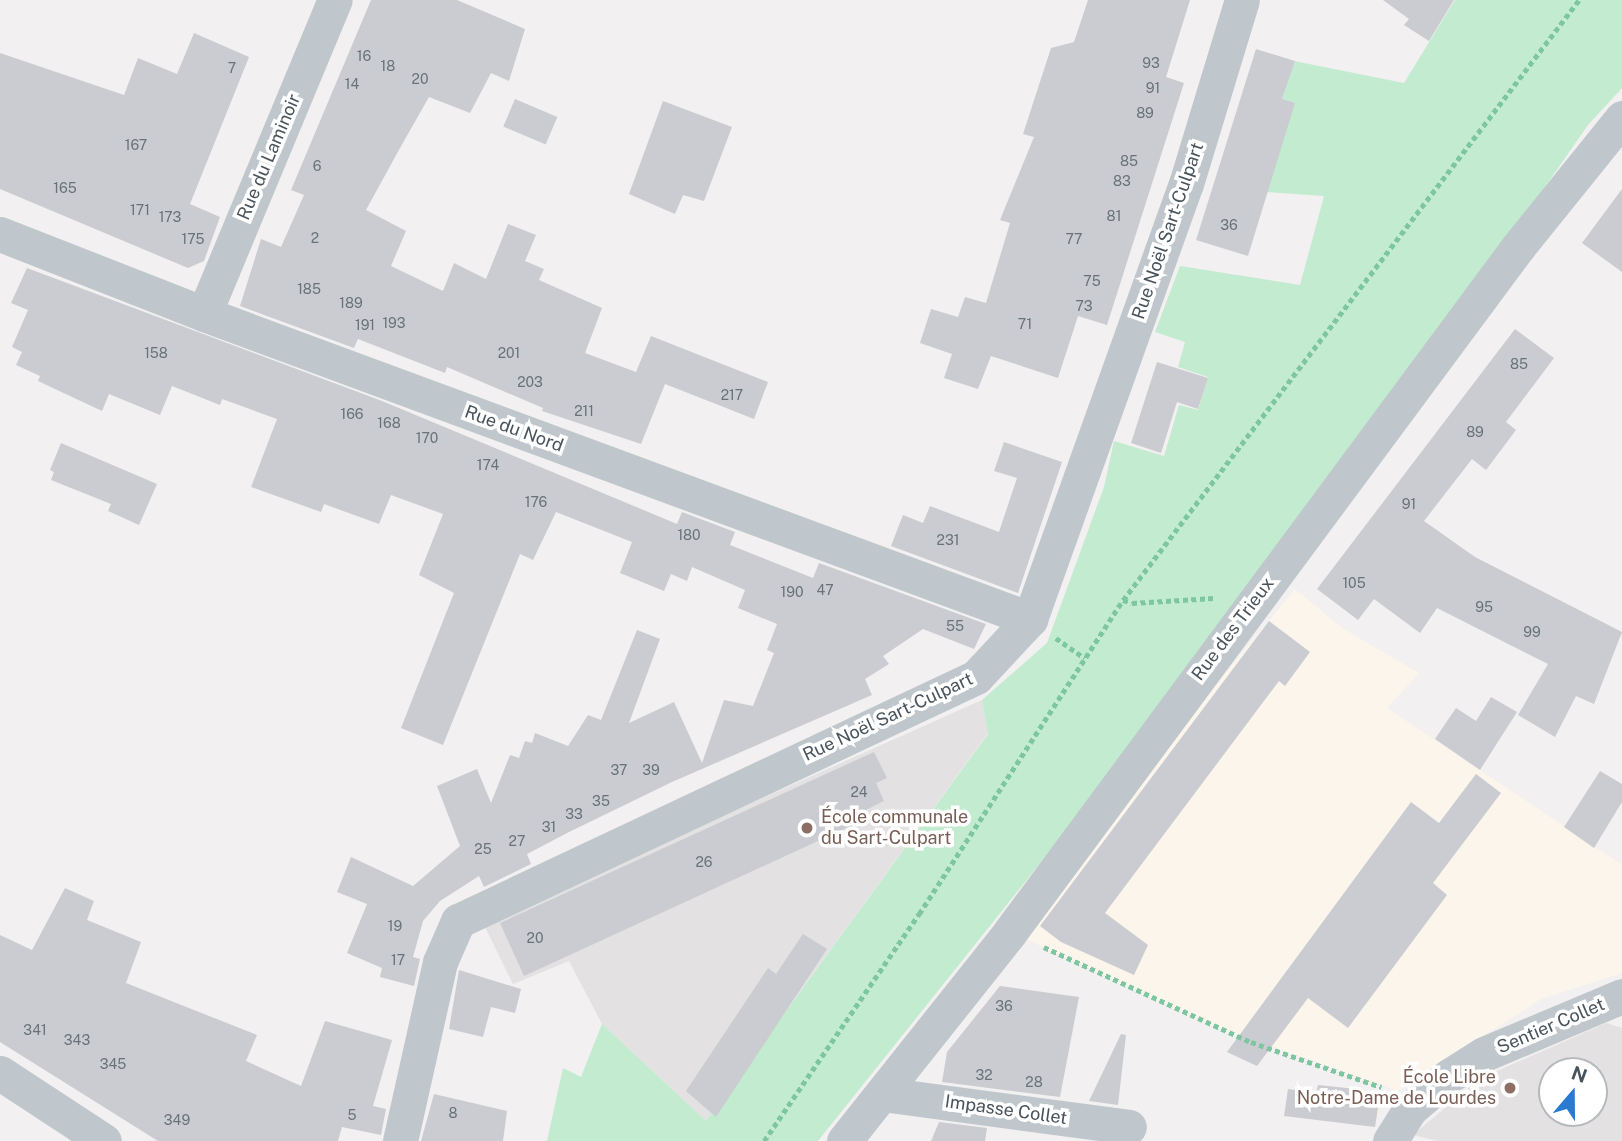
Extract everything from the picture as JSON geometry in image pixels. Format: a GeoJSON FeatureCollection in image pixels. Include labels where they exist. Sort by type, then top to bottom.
{"type":"FeatureCollection","features":[{"type":"Feature","properties":{"kind":"street","name":"Rue du Laminoir"},"geometry":{"type":"LineString","coordinates":[[204,314],[334,0]]}},
{"type":"Feature","properties":{"kind":"street","name":"Rue Noël Sart-Culpart"},"geometry":{"type":"LineString","coordinates":[[400,1141],[440,962],[458,921],[976,677],[1030,619],[1186,184],[1242,0]]}},
{"type":"Feature","properties":{"kind":"street","name":"Rue des Trieux"},"geometry":{"type":"LineString","coordinates":[[844,1141],[1010,932],[1518,247],[1622,118]]}},
{"type":"Feature","properties":{"kind":"street","name":"Rue du Nord"},"geometry":{"type":"LineString","coordinates":[[0,234],[204,314],[1030,619]]}},
{"type":"Feature","properties":{"kind":"street","name":"Sentier Collet"},"geometry":{"type":"LineString","coordinates":[[1390,1141],[1423,1097],[1484,1054],[1622,996]]}},
{"type":"Feature","properties":{"kind":"street"},"geometry":{"type":"LineString","coordinates":[[0,1073],[104,1141]]}},
{"type":"Feature","properties":{"kind":"street","name":"Impasse Collet"},"geometry":{"type":"LineString","coordinates":[[882,1094],[1129,1127]]}},
{"type":"Feature","properties":{"kind":"path"},"geometry":{"type":"LineString","coordinates":[[764,1141],[919,914],[1122,600],[1579,0]]}},
{"type":"Feature","properties":{"kind":"path"},"geometry":{"type":"LineString","coordinates":[[1122,600],[1132,603],[1216,597]]}},
{"type":"Feature","properties":{"kind":"path"},"geometry":{"type":"LineString","coordinates":[[1010,932],[1251,1042],[1364,1083],[1423,1097]]}},
{"type":"Feature","properties":{"kind":"shaded area"},"geometry":{"type":"Polygon","coordinates":[[[1295,589],[1342,628],[1419,673],[1387,708],[1622,865],[1622,973],[1541,999],[1398,1091],[1232,1033],[1010,932],[1295,589]]]}},
{"type":"Feature","properties":{"kind":"shaded area","name":"École communale du Sart-Culpart"},"geometry":{"type":"Polygon","coordinates":[[[982,700],[988,733],[706,1121],[602,1024],[569,961],[513,984],[483,923],[982,700]]]}},
{"type":"Feature","properties":{"kind":"shaded area","name":"École Libre Notre-Dame de Lourdes"},"geometry":{"type":"Polygon","coordinates":[[[1606,1023],[1622,1028],[1622,1141],[1438,1141],[1413,1135],[1479,1079],[1606,1023]]]}},
{"type":"Feature","properties":{"kind":"green space"},"geometry":{"type":"Polygon","coordinates":[[[1455,0],[1622,0],[1622,88],[1588,125],[1307,529],[818,1141],[547,1141],[563,1068],[581,1077],[602,1024],[706,1121],[988,734],[982,700],[1047,643],[1104,487],[1114,441],[1164,456],[1179,405],[1198,410],[1208,377],[1178,367],[1185,342],[1155,332],[1180,266],[1300,285],[1324,196],[1266,192],[1293,103],[1282,99],[1294,61],[1404,83],[1455,0]]]}},
{"type":"Feature","properties":{"kind":"building"},"geometry":{"type":"Polygon","coordinates":[[[371,0],[457,0],[525,29],[509,81],[491,73],[470,113],[429,97],[400,148],[366,210],[406,231],[391,266],[443,291],[454,263],[486,279],[508,224],[536,235],[525,261],[544,269],[539,280],[602,308],[585,353],[636,372],[651,336],[768,382],[754,419],[665,384],[641,444],[542,411],[543,408],[447,367],[445,373],[358,339],[354,348],[240,306],[261,239],[281,247],[304,195],[291,190],[371,0]]]}},
{"type":"Feature","properties":{"kind":"building"},"geometry":{"type":"Polygon","coordinates":[[[1088,0],[1190,0],[1166,77],[1184,83],[1107,325],[1078,316],[1058,378],[991,356],[978,389],[944,378],[952,354],[920,343],[931,309],[958,317],[965,297],[986,303],[1010,223],[1000,220],[1034,137],[1023,134],[1051,48],[1074,42],[1088,0]]]}},
{"type":"Feature","properties":{"kind":"building"},"geometry":{"type":"Polygon","coordinates":[[[1383,0],[1454,0],[1429,41],[1404,25],[1409,19],[1383,0]]]}},
{"type":"Feature","properties":{"kind":"building"},"geometry":{"type":"Polygon","coordinates":[[[194,33],[249,57],[190,204],[220,217],[204,261],[188,268],[0,189],[0,53],[124,95],[138,58],[177,74],[194,33]]]}},
{"type":"Feature","properties":{"kind":"building"},"geometry":{"type":"Polygon","coordinates":[[[1256,49],[1295,61],[1282,99],[1295,103],[1248,256],[1196,240],[1256,49]]]}},
{"type":"Feature","properties":{"kind":"building"},"geometry":{"type":"Polygon","coordinates":[[[515,99],[557,117],[546,145],[503,127],[515,99]]]}},
{"type":"Feature","properties":{"kind":"building"},"geometry":{"type":"Polygon","coordinates":[[[663,101],[732,127],[704,201],[683,195],[675,214],[629,194],[663,101]]]}},
{"type":"Feature","properties":{"kind":"building"},"geometry":{"type":"Polygon","coordinates":[[[1622,189],[1622,272],[1582,243],[1622,189]]]}},
{"type":"Feature","properties":{"kind":"building"},"geometry":{"type":"Polygon","coordinates":[[[27,268],[382,401],[677,524],[682,512],[735,532],[730,545],[813,578],[819,563],[986,624],[974,649],[923,629],[883,656],[889,664],[865,679],[872,695],[672,782],[569,832],[527,854],[531,864],[484,887],[479,876],[440,901],[423,921],[413,957],[420,959],[414,986],[380,977],[382,968],[347,953],[367,904],[337,892],[351,857],[413,886],[460,846],[437,786],[477,769],[491,803],[510,755],[519,758],[525,741],[532,743],[535,733],[568,746],[588,715],[601,720],[637,630],[660,639],[629,723],[674,702],[702,763],[724,700],[753,706],[774,653],[767,650],[777,624],[738,608],[745,590],[692,567],[687,581],[671,574],[664,591],[620,573],[632,542],[556,512],[533,560],[520,554],[443,745],[401,728],[454,593],[419,575],[443,514],[391,495],[379,524],[324,504],[321,512],[251,487],[277,419],[222,399],[220,405],[172,386],[160,415],[109,394],[102,411],[38,381],[40,376],[16,365],[22,352],[12,347],[28,310],[11,303],[27,268]]]}},
{"type":"Feature","properties":{"kind":"building"},"geometry":{"type":"Polygon","coordinates":[[[1515,329],[1554,358],[1506,422],[1516,430],[1486,470],[1472,459],[1424,521],[1475,557],[1622,632],[1594,704],[1576,696],[1555,737],[1518,715],[1548,664],[1437,608],[1420,633],[1374,599],[1358,620],[1317,589],[1515,329]]]}},
{"type":"Feature","properties":{"kind":"building"},"geometry":{"type":"Polygon","coordinates":[[[1157,362],[1208,378],[1198,409],[1177,402],[1161,453],[1131,443],[1157,362]]]}},
{"type":"Feature","properties":{"kind":"building"},"geometry":{"type":"Polygon","coordinates":[[[1004,442],[1062,462],[1018,593],[891,546],[903,515],[923,523],[930,506],[999,532],[1017,478],[994,471],[1004,442]]]}},
{"type":"Feature","properties":{"kind":"building"},"geometry":{"type":"Polygon","coordinates":[[[61,443],[157,484],[139,525],[108,511],[111,504],[51,480],[54,472],[50,470],[61,443]]]}},
{"type":"Feature","properties":{"kind":"building"},"geometry":{"type":"Polygon","coordinates":[[[1269,621],[1310,652],[1285,686],[1279,681],[1105,913],[1148,945],[1134,975],[1061,942],[1040,926],[1269,621]]]}},
{"type":"Feature","properties":{"kind":"building"},"geometry":{"type":"Polygon","coordinates":[[[1491,697],[1517,712],[1480,770],[1435,739],[1456,708],[1476,721],[1491,697]]]}},
{"type":"Feature","properties":{"kind":"building"},"geometry":{"type":"Polygon","coordinates":[[[874,752],[887,778],[876,783],[884,801],[851,817],[855,824],[524,976],[500,923],[874,752]]]}},
{"type":"Feature","properties":{"kind":"building"},"geometry":{"type":"Polygon","coordinates":[[[1600,771],[1622,784],[1622,802],[1594,848],[1564,827],[1600,771]]]}},
{"type":"Feature","properties":{"kind":"building"},"geometry":{"type":"Polygon","coordinates":[[[1476,774],[1501,793],[1433,883],[1447,895],[1348,1028],[1308,998],[1257,1066],[1227,1052],[1411,802],[1439,823],[1476,774]]]}},
{"type":"Feature","properties":{"kind":"building"},"geometry":{"type":"Polygon","coordinates":[[[65,888],[94,901],[87,920],[141,942],[126,983],[257,1035],[246,1061],[301,1086],[325,1021],[392,1040],[373,1106],[386,1109],[381,1135],[342,1127],[338,1141],[158,1141],[0,1042],[0,935],[32,950],[65,888]]]}},
{"type":"Feature","properties":{"kind":"building"},"geometry":{"type":"Polygon","coordinates":[[[803,934],[827,949],[716,1117],[686,1091],[768,968],[776,974],[803,934]]]}},
{"type":"Feature","properties":{"kind":"building"},"geometry":{"type":"Polygon","coordinates":[[[459,970],[521,989],[515,1013],[491,1007],[483,1037],[449,1029],[459,970]]]}},
{"type":"Feature","properties":{"kind":"building"},"geometry":{"type":"Polygon","coordinates":[[[1000,986],[1079,997],[1060,1097],[942,1082],[947,1052],[1000,986]]]}},
{"type":"Feature","properties":{"kind":"building"},"geometry":{"type":"Polygon","coordinates":[[[1121,1034],[1126,1035],[1118,1105],[1089,1101],[1121,1034]]]}},
{"type":"Feature","properties":{"kind":"building"},"geometry":{"type":"Polygon","coordinates":[[[1318,1085],[1356,1089],[1355,1098],[1379,1101],[1375,1127],[1284,1116],[1288,1089],[1316,1093],[1318,1085]]]}},
{"type":"Feature","properties":{"kind":"building"},"geometry":{"type":"Polygon","coordinates":[[[434,1094],[507,1111],[503,1141],[421,1141],[434,1094]]]}},
{"type":"Feature","properties":{"kind":"building"},"geometry":{"type":"Polygon","coordinates":[[[939,1122],[987,1128],[985,1141],[931,1141],[939,1122]]]}},
{"type":"Feature","properties":{"kind":"place","name":"École communale du Sart-Culpart"},"geometry":{"type":"Point","coordinates":[807,828]}},
{"type":"Feature","properties":{"kind":"place","name":"École Libre Notre-Dame de Lourdes"},"geometry":{"type":"Point","coordinates":[1510,1088]}}]}
